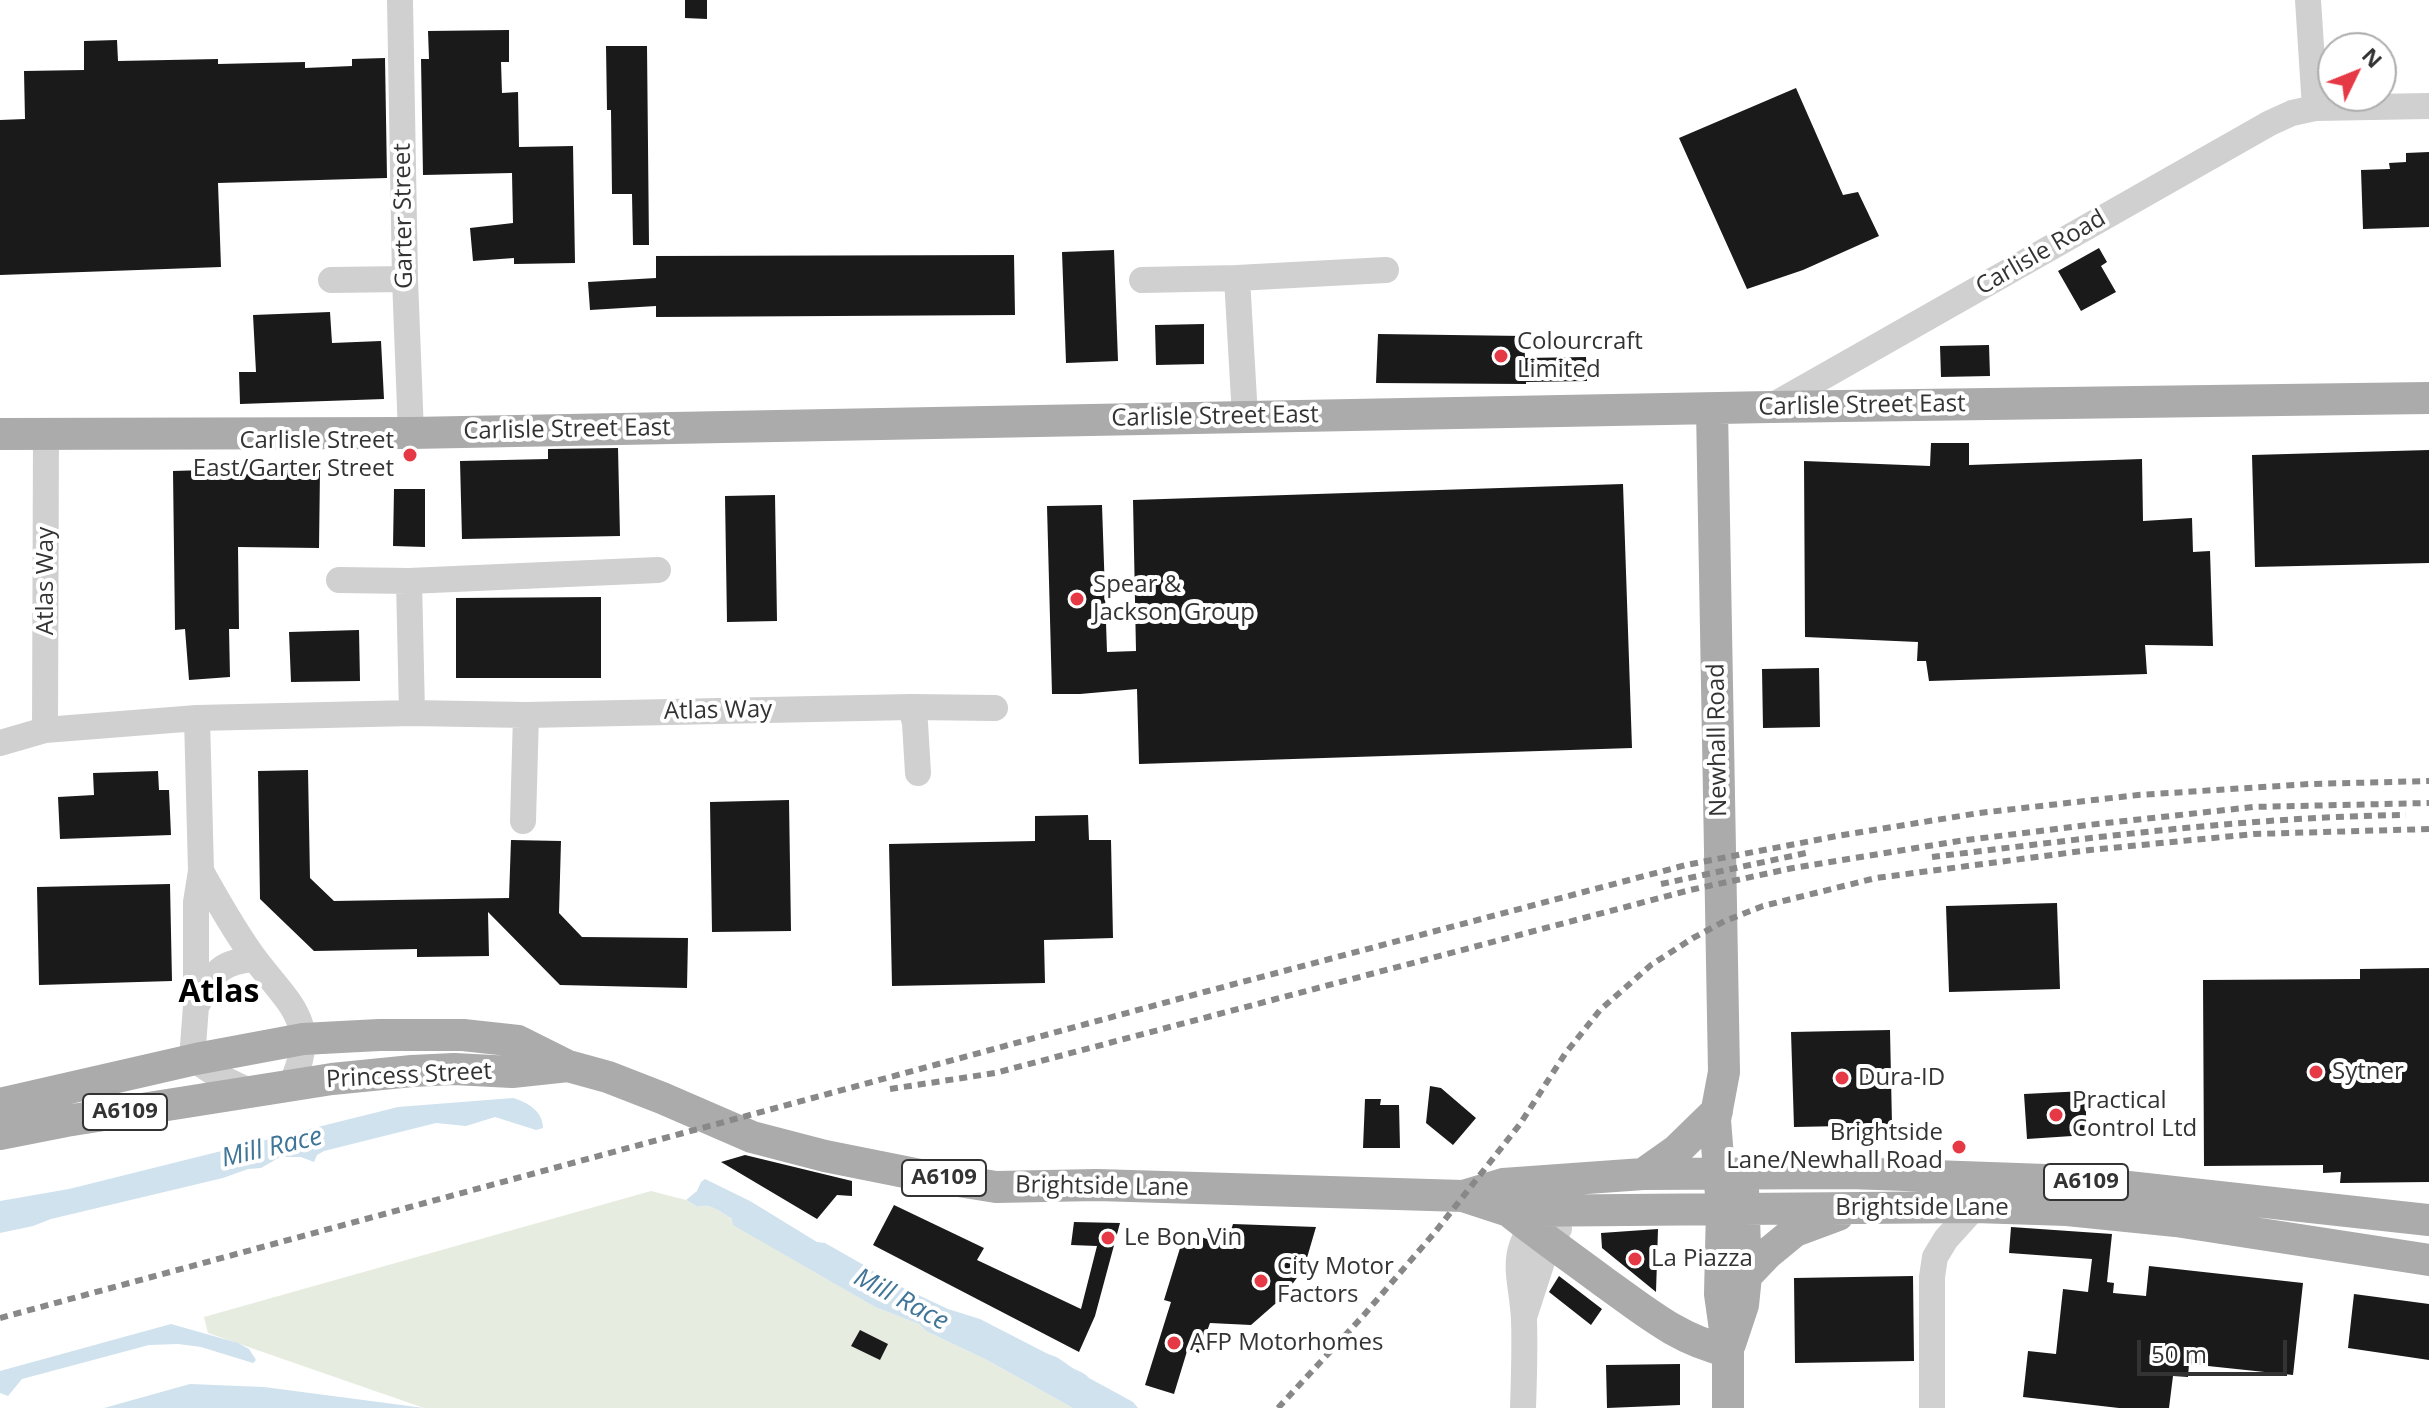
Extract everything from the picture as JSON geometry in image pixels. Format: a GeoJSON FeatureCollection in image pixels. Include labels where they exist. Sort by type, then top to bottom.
{"type":"FeatureCollection","features":[{"type":"Feature","properties":{"kind":"main road","name":"Carlisle Street East"},"geometry":{"type":"LineString","coordinates":[[0,434],[411,433],[1770,407],[2429,398]]}},
{"type":"Feature","properties":{"kind":"main road","name":"Newhall Road"},"geometry":{"type":"LineString","coordinates":[[1712,409],[1724,1072],[1715,1120],[1729,1174],[1746,1276],[1743,1305],[1728,1351]]}},
{"type":"Feature","properties":{"kind":"main road","name":"A6109"},"geometry":{"type":"LineString","coordinates":[[0,1104],[196,1059],[303,1039],[463,1035],[518,1041],[568,1066]]}},
{"type":"Feature","properties":{"kind":"main road","name":"Princess Street"},"geometry":{"type":"LineString","coordinates":[[0,1134],[291,1084],[412,1071],[476,1069],[512,1072],[568,1066]]}},
{"type":"Feature","properties":{"kind":"main road","name":"Brightside Lane"},"geometry":{"type":"LineString","coordinates":[[568,1066],[621,1082],[752,1137],[790,1148],[996,1187],[1097,1185],[1463,1196],[1503,1184],[1643,1174],[1849,1173],[2074,1181],[2429,1220]]}},
{"type":"Feature","properties":{"kind":"main road","name":"Newhall Road"},"geometry":{"type":"LineString","coordinates":[[1724,1072],[1736,1119],[1729,1174]]}},
{"type":"Feature","properties":{"kind":"main road"},"geometry":{"type":"LineString","coordinates":[[1643,1174],[1677,1150],[1717,1111]]}},
{"type":"Feature","properties":{"kind":"main road","name":"Brightside Lane"},"geometry":{"type":"LineString","coordinates":[[1463,1196],[1533,1223],[1583,1211],[1975,1207],[2067,1210],[2176,1221],[2429,1260]]}},
{"type":"Feature","properties":{"kind":"main road","name":"Newhall Road"},"geometry":{"type":"LineString","coordinates":[[1728,1408],[1728,1351],[1720,1294],[1733,1208]]}},
{"type":"Feature","properties":{"kind":"main road"},"geometry":{"type":"LineString","coordinates":[[1746,1276],[1795,1231],[1852,1208]]}},
{"type":"Feature","properties":{"kind":"main road"},"geometry":{"type":"LineString","coordinates":[[1533,1223],[1658,1321],[1703,1346],[1728,1351]]}},
{"type":"Feature","properties":{"kind":"street","name":"Garter Street"},"geometry":{"type":"LineString","coordinates":[[400,0],[411,433]]}},
{"type":"Feature","properties":{"kind":"street"},"geometry":{"type":"LineString","coordinates":[[2308,0],[2315,108]]}},
{"type":"Feature","properties":{"kind":"street","name":"Carlisle Road"},"geometry":{"type":"LineString","coordinates":[[1770,407],[2270,123],[2292,113],[2315,108],[2429,106]]}},
{"type":"Feature","properties":{"kind":"street"},"geometry":{"type":"LineString","coordinates":[[1142,280],[1386,270]]}},
{"type":"Feature","properties":{"kind":"street"},"geometry":{"type":"LineString","coordinates":[[1237,278],[1245,417]]}},
{"type":"Feature","properties":{"kind":"street"},"geometry":{"type":"LineString","coordinates":[[331,280],[405,279]]}},
{"type":"Feature","properties":{"kind":"street","name":"Atlas Way"},"geometry":{"type":"LineString","coordinates":[[45,730],[46,433]]}},
{"type":"Feature","properties":{"kind":"street"},"geometry":{"type":"LineString","coordinates":[[339,580],[409,581],[658,570]]}},
{"type":"Feature","properties":{"kind":"street"},"geometry":{"type":"LineString","coordinates":[[409,581],[412,713]]}},
{"type":"Feature","properties":{"kind":"street"},"geometry":{"type":"LineString","coordinates":[[911,707],[918,773]]}},
{"type":"Feature","properties":{"kind":"street","name":"Atlas Way"},"geometry":{"type":"LineString","coordinates":[[0,743],[45,730],[197,718],[995,708]]}},
{"type":"Feature","properties":{"kind":"street"},"geometry":{"type":"LineString","coordinates":[[523,821],[526,715]]}},
{"type":"Feature","properties":{"kind":"street"},"geometry":{"type":"LineString","coordinates":[[197,718],[201,871],[196,902],[196,1006],[192,1034],[196,1059],[213,1073],[251,1092]]}},
{"type":"Feature","properties":{"kind":"street"},"geometry":{"type":"LineString","coordinates":[[201,871],[255,959],[296,1010],[303,1039],[302,1055],[291,1084]]}},
{"type":"Feature","properties":{"kind":"street"},"geometry":{"type":"LineString","coordinates":[[196,1006],[221,967],[233,961],[255,959]]}},
{"type":"Feature","properties":{"kind":"street"},"geometry":{"type":"LineString","coordinates":[[1523,1408],[1524,1318],[1533,1223],[1572,1180]]}},
{"type":"Feature","properties":{"kind":"street"},"geometry":{"type":"LineString","coordinates":[[1932,1408],[1932,1277],[1935,1257],[1946,1239],[1975,1207]]}},
{"type":"Feature","properties":{"kind":"shaded area"},"geometry":{"type":"Polygon","coordinates":[[[651,1191],[686,1200],[698,1207],[716,1209],[733,1220],[734,1225],[875,1307],[919,1324],[926,1331],[987,1360],[1073,1408],[424,1408],[208,1333],[204,1317],[651,1191]]]}},
{"type":"Feature","properties":{"kind":"water","name":"Mill Race"},"geometry":{"type":"Polygon","coordinates":[[[513,1098],[533,1108],[543,1128],[536,1130],[495,1117],[466,1126],[436,1123],[324,1151],[317,1155],[314,1162],[301,1157],[280,1157],[261,1168],[0,1233],[0,1201],[69,1189],[398,1107],[513,1098]]]}},
{"type":"Feature","properties":{"kind":"water","name":"Mill Race"},"geometry":{"type":"Polygon","coordinates":[[[705,1179],[750,1201],[882,1278],[948,1309],[980,1319],[1058,1358],[1133,1402],[1138,1408],[1073,1408],[987,1360],[926,1331],[919,1324],[875,1307],[733,1225],[732,1219],[720,1211],[707,1206],[698,1207],[686,1200],[705,1179]]]}},
{"type":"Feature","properties":{"kind":"water"},"geometry":{"type":"Polygon","coordinates":[[[171,1324],[238,1343],[249,1349],[256,1360],[253,1363],[201,1347],[149,1345],[22,1379],[8,1396],[0,1393],[0,1371],[171,1324]]]}},
{"type":"Feature","properties":{"kind":"water"},"geometry":{"type":"Polygon","coordinates":[[[190,1384],[264,1387],[424,1408],[104,1408],[190,1384]]]}},
{"type":"Feature","properties":{"kind":"building"},"geometry":{"type":"Polygon","coordinates":[[[685,0],[707,0],[707,19],[685,18],[685,0]]]}},
{"type":"Feature","properties":{"kind":"building"},"geometry":{"type":"Polygon","coordinates":[[[509,30],[509,62],[501,62],[502,93],[518,92],[519,147],[573,146],[575,263],[514,264],[514,258],[473,261],[470,228],[513,223],[512,173],[423,175],[421,59],[429,59],[428,31],[509,30]]]}},
{"type":"Feature","properties":{"kind":"building"},"geometry":{"type":"Polygon","coordinates":[[[117,40],[118,61],[218,59],[218,64],[305,62],[305,68],[352,66],[352,59],[385,58],[387,178],[218,183],[221,267],[0,275],[0,120],[25,119],[24,71],[84,70],[84,41],[117,40]]]}},
{"type":"Feature","properties":{"kind":"building"},"geometry":{"type":"Polygon","coordinates":[[[606,46],[647,46],[649,245],[633,245],[632,194],[612,194],[611,110],[607,110],[606,46]]]}},
{"type":"Feature","properties":{"kind":"building"},"geometry":{"type":"Polygon","coordinates":[[[1796,88],[1843,195],[1858,192],[1879,236],[1803,270],[1747,289],[1679,138],[1796,88]]]}},
{"type":"Feature","properties":{"kind":"building"},"geometry":{"type":"Polygon","coordinates":[[[2429,152],[2429,227],[2363,229],[2361,170],[2390,169],[2389,163],[2406,162],[2406,153],[2429,152]]]}},
{"type":"Feature","properties":{"kind":"building"},"geometry":{"type":"Polygon","coordinates":[[[2099,248],[2107,262],[2101,266],[2116,292],[2081,311],[2058,271],[2099,248]]]}},
{"type":"Feature","properties":{"kind":"building"},"geometry":{"type":"Polygon","coordinates":[[[1114,250],[1118,361],[1066,363],[1062,252],[1114,250]]]}},
{"type":"Feature","properties":{"kind":"building"},"geometry":{"type":"Polygon","coordinates":[[[1014,255],[1015,315],[656,317],[656,306],[590,310],[588,282],[656,278],[656,256],[1014,255]]]}},
{"type":"Feature","properties":{"kind":"building"},"geometry":{"type":"Polygon","coordinates":[[[330,312],[332,343],[381,341],[384,399],[240,404],[239,372],[256,372],[253,315],[330,312]]]}},
{"type":"Feature","properties":{"kind":"building"},"geometry":{"type":"Polygon","coordinates":[[[1204,324],[1204,364],[1156,365],[1155,325],[1204,324]]]}},
{"type":"Feature","properties":{"kind":"building"},"geometry":{"type":"Polygon","coordinates":[[[1378,334],[1524,336],[1525,358],[1586,357],[1587,381],[1526,384],[1376,383],[1378,334]]]}},
{"type":"Feature","properties":{"kind":"building"},"geometry":{"type":"Polygon","coordinates":[[[1989,345],[1990,376],[1941,377],[1940,346],[1989,345]]]}},
{"type":"Feature","properties":{"kind":"building"},"geometry":{"type":"Polygon","coordinates":[[[1931,443],[1969,443],[1969,465],[2142,459],[2143,521],[2192,518],[2193,552],[2210,551],[2213,646],[2145,645],[2147,674],[1929,681],[1926,661],[1917,661],[1918,642],[1805,637],[1804,461],[1930,466],[1931,443]]]}},
{"type":"Feature","properties":{"kind":"building"},"geometry":{"type":"Polygon","coordinates":[[[618,448],[620,536],[462,539],[460,461],[548,459],[548,449],[618,448]]]}},
{"type":"Feature","properties":{"kind":"building"},"geometry":{"type":"Polygon","coordinates":[[[2429,450],[2429,563],[2255,567],[2252,455],[2429,450]]]}},
{"type":"Feature","properties":{"kind":"building"},"geometry":{"type":"Polygon","coordinates":[[[320,470],[319,548],[238,547],[239,629],[229,629],[230,677],[189,680],[185,629],[175,630],[173,471],[320,470]]]}},
{"type":"Feature","properties":{"kind":"building"},"geometry":{"type":"Polygon","coordinates":[[[1623,484],[1632,748],[1139,764],[1137,689],[1052,694],[1047,506],[1102,505],[1107,652],[1136,651],[1133,500],[1623,484]]]}},
{"type":"Feature","properties":{"kind":"building"},"geometry":{"type":"Polygon","coordinates":[[[394,489],[425,489],[425,547],[393,546],[394,489]]]}},
{"type":"Feature","properties":{"kind":"building"},"geometry":{"type":"Polygon","coordinates":[[[775,495],[777,621],[727,622],[725,496],[775,495]]]}},
{"type":"Feature","properties":{"kind":"building"},"geometry":{"type":"Polygon","coordinates":[[[601,597],[601,678],[456,678],[456,598],[601,597]]]}},
{"type":"Feature","properties":{"kind":"building"},"geometry":{"type":"Polygon","coordinates":[[[359,630],[360,681],[291,682],[289,632],[359,630]]]}},
{"type":"Feature","properties":{"kind":"building"},"geometry":{"type":"Polygon","coordinates":[[[1819,668],[1820,727],[1763,728],[1762,669],[1819,668]]]}},
{"type":"Feature","properties":{"kind":"building"},"geometry":{"type":"Polygon","coordinates":[[[308,770],[310,878],[334,901],[509,898],[511,840],[561,841],[559,913],[582,937],[688,938],[687,988],[560,985],[488,912],[489,956],[417,957],[417,949],[314,951],[260,899],[258,771],[308,770]]]}},
{"type":"Feature","properties":{"kind":"building"},"geometry":{"type":"Polygon","coordinates":[[[158,771],[159,790],[169,790],[171,835],[60,839],[58,797],[94,795],[93,773],[158,771]]]}},
{"type":"Feature","properties":{"kind":"building"},"geometry":{"type":"Polygon","coordinates":[[[789,800],[791,931],[712,932],[710,802],[789,800]]]}},
{"type":"Feature","properties":{"kind":"building"},"geometry":{"type":"Polygon","coordinates":[[[1088,815],[1089,840],[1111,840],[1113,938],[1044,940],[1045,983],[892,986],[889,844],[1035,841],[1035,816],[1088,815]]]}},
{"type":"Feature","properties":{"kind":"building"},"geometry":{"type":"Polygon","coordinates":[[[170,884],[172,981],[39,985],[37,887],[170,884]]]}},
{"type":"Feature","properties":{"kind":"building"},"geometry":{"type":"Polygon","coordinates":[[[2057,903],[2060,989],[1949,992],[1946,906],[2057,903]]]}},
{"type":"Feature","properties":{"kind":"building","name":"Sytner"},"geometry":{"type":"Polygon","coordinates":[[[2429,968],[2429,1182],[2340,1183],[2341,1172],[2323,1173],[2323,1165],[2204,1166],[2203,980],[2360,979],[2360,969],[2429,968]]]}},
{"type":"Feature","properties":{"kind":"building","name":"Dura-ID"},"geometry":{"type":"Polygon","coordinates":[[[1890,1030],[1892,1125],[1794,1127],[1791,1032],[1890,1030]]]}},
{"type":"Feature","properties":{"kind":"building"},"geometry":{"type":"Polygon","coordinates":[[[1430,1086],[1441,1088],[1476,1118],[1453,1145],[1426,1123],[1430,1086]]]}},
{"type":"Feature","properties":{"kind":"building","name":"Practical Control Ltd"},"geometry":{"type":"Polygon","coordinates":[[[2085,1091],[2087,1135],[2027,1139],[2024,1094],[2085,1091]]]}},
{"type":"Feature","properties":{"kind":"building"},"geometry":{"type":"Polygon","coordinates":[[[1365,1099],[1381,1099],[1380,1105],[1399,1105],[1400,1148],[1363,1148],[1365,1099]]]}},
{"type":"Feature","properties":{"kind":"building"},"geometry":{"type":"Polygon","coordinates":[[[745,1155],[852,1181],[852,1196],[837,1195],[817,1219],[721,1162],[745,1155]]]}},
{"type":"Feature","properties":{"kind":"building"},"geometry":{"type":"Polygon","coordinates":[[[894,1205],[984,1248],[977,1260],[1081,1309],[1097,1246],[1071,1245],[1074,1222],[1120,1223],[1095,1316],[1079,1352],[873,1245],[894,1205]]]}},
{"type":"Feature","properties":{"kind":"building"},"geometry":{"type":"Polygon","coordinates":[[[1233,1224],[1316,1227],[1304,1268],[1283,1297],[1251,1325],[1210,1323],[1199,1353],[1188,1348],[1174,1394],[1145,1385],[1171,1302],[1164,1300],[1185,1232],[1226,1245],[1233,1224]]]}},
{"type":"Feature","properties":{"kind":"building"},"geometry":{"type":"Polygon","coordinates":[[[2011,1227],[2112,1234],[2107,1282],[2114,1283],[2113,1293],[2146,1296],[2149,1266],[2303,1283],[2293,1375],[2189,1364],[2188,1377],[2173,1376],[2169,1408],[2119,1408],[2023,1397],[2028,1351],[2056,1354],[2063,1289],[2088,1292],[2092,1259],[2009,1253],[2011,1227]]]}},
{"type":"Feature","properties":{"kind":"building","name":"La Piazza"},"geometry":{"type":"Polygon","coordinates":[[[1658,1229],[1656,1292],[1602,1248],[1601,1233],[1658,1229]]]}},
{"type":"Feature","properties":{"kind":"building"},"geometry":{"type":"Polygon","coordinates":[[[1559,1276],[1602,1309],[1591,1325],[1549,1292],[1559,1276]]]}},
{"type":"Feature","properties":{"kind":"building"},"geometry":{"type":"Polygon","coordinates":[[[1913,1276],[1914,1361],[1795,1363],[1794,1278],[1913,1276]]]}},
{"type":"Feature","properties":{"kind":"building"},"geometry":{"type":"Polygon","coordinates":[[[2354,1294],[2429,1304],[2429,1360],[2348,1348],[2354,1294]]]}},
{"type":"Feature","properties":{"kind":"building"},"geometry":{"type":"Polygon","coordinates":[[[860,1330],[888,1344],[880,1360],[851,1346],[860,1330]]]}},
{"type":"Feature","properties":{"kind":"building"},"geometry":{"type":"Polygon","coordinates":[[[1680,1364],[1680,1405],[1607,1408],[1606,1365],[1680,1364]]]}},
{"type":"Feature","properties":{"kind":"railway"},"geometry":{"type":"LineString","coordinates":[[0,1318],[1686,865],[1979,813],[2138,795],[2310,784],[2429,781]]}},
{"type":"Feature","properties":{"kind":"railway"},"geometry":{"type":"LineString","coordinates":[[890,1089],[995,1073],[1690,890],[1793,868],[1959,841],[2253,807],[2429,803]]}},
{"type":"Feature","properties":{"kind":"railway"},"geometry":{"type":"LineString","coordinates":[[1932,857],[2228,824],[2406,815]]}},
{"type":"Feature","properties":{"kind":"railway"},"geometry":{"type":"LineString","coordinates":[[1278,1408],[1436,1231],[1520,1124],[1565,1054],[1600,1010],[1651,965],[1725,921],[1763,906],[1876,878],[2090,850],[2254,834],[2429,829]]}},
{"type":"Feature","properties":{"kind":"railway"},"geometry":{"type":"LineString","coordinates":[[1661,884],[1806,853]]}},
{"type":"Feature","properties":{"kind":"place","name":"Colourcraft Limited"},"geometry":{"type":"Point","coordinates":[1501,356]}},
{"type":"Feature","properties":{"kind":"place","name":"Carlisle Street East/Garter Street"},"geometry":{"type":"Point","coordinates":[410,455]}},
{"type":"Feature","properties":{"kind":"place","name":"Spear & Jackson Group"},"geometry":{"type":"Point","coordinates":[1077,599]}},
{"type":"Feature","properties":{"kind":"place","name":"Sytner"},"geometry":{"type":"Point","coordinates":[2316,1072]}},
{"type":"Feature","properties":{"kind":"place","name":"Dura-ID"},"geometry":{"type":"Point","coordinates":[1842,1078]}},
{"type":"Feature","properties":{"kind":"place","name":"Practical Control Ltd"},"geometry":{"type":"Point","coordinates":[2056,1115]}},
{"type":"Feature","properties":{"kind":"place","name":"Brightside Lane/Newhall Road"},"geometry":{"type":"Point","coordinates":[1959,1147]}},
{"type":"Feature","properties":{"kind":"place","name":"Le Bon Vin"},"geometry":{"type":"Point","coordinates":[1108,1238]}},
{"type":"Feature","properties":{"kind":"place","name":"La Piazza"},"geometry":{"type":"Point","coordinates":[1635,1259]}},
{"type":"Feature","properties":{"kind":"place","name":"City Motor Factors"},"geometry":{"type":"Point","coordinates":[1261,1281]}},
{"type":"Feature","properties":{"kind":"place","name":"AFP Motorhomes"},"geometry":{"type":"Point","coordinates":[1174,1343]}},
{"type":"Feature","properties":{"kind":"district","name":"Atlas"},"geometry":{"type":"Point","coordinates":[219,993]}}]}
